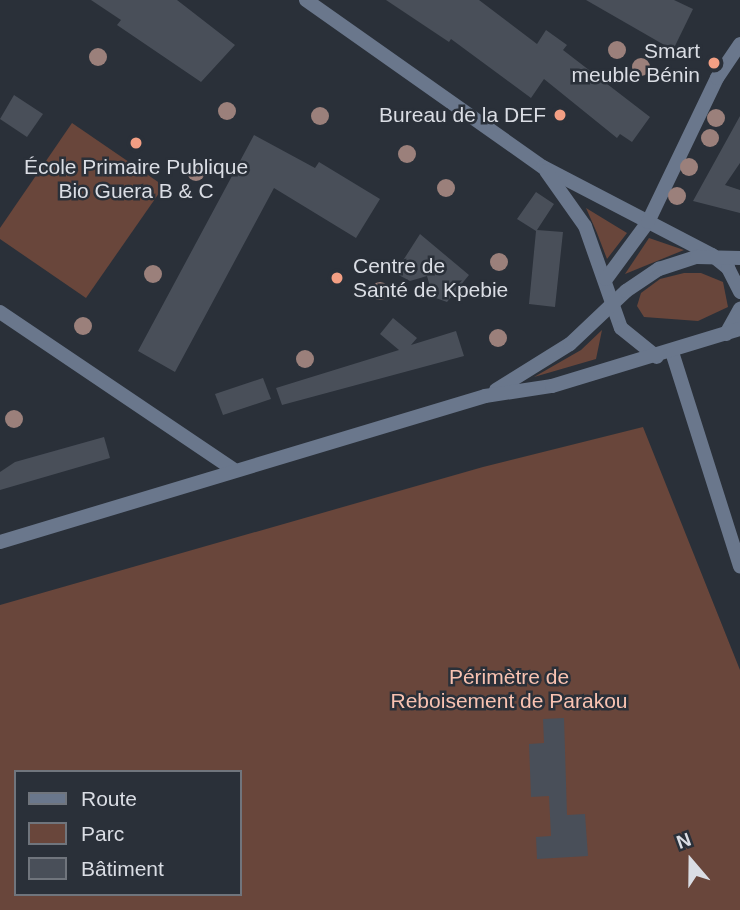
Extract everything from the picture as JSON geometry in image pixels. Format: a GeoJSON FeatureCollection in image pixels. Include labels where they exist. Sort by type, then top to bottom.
{"type":"FeatureCollection","features":[{"type":"Feature","properties":{"kind":"street"},"geometry":{"type":"LineString","coordinates":[[306,0],[544,167],[712,255],[728,268],[740,292]]}},
{"type":"Feature","properties":{"kind":"street"},"geometry":{"type":"LineString","coordinates":[[606,279],[648,222],[717,78],[740,44]]}},
{"type":"Feature","properties":{"kind":"street"},"geometry":{"type":"LineString","coordinates":[[544,167],[585,226],[606,279],[613,306],[629,339],[656,357]]}},
{"type":"Feature","properties":{"kind":"street"},"geometry":{"type":"LineString","coordinates":[[485,396],[539,367],[659,269],[712,255],[740,258]]}},
{"type":"Feature","properties":{"kind":"street"},"geometry":{"type":"LineString","coordinates":[[0,542],[233,469],[485,396],[552,386],[672,352],[733,332],[740,309]]}},
{"type":"Feature","properties":{"kind":"street"},"geometry":{"type":"LineString","coordinates":[[0,312],[233,469]]}},
{"type":"Feature","properties":{"kind":"street"},"geometry":{"type":"LineString","coordinates":[[672,352],[740,566]]}},
{"type":"Feature","properties":{"kind":"green space"},"geometry":{"type":"Polygon","coordinates":[[[72,123],[164,186],[86,298],[0,239],[0,228],[72,123]]]}},
{"type":"Feature","properties":{"kind":"green space"},"geometry":{"type":"Polygon","coordinates":[[[586,208],[627,233],[607,259],[597,233],[586,208]]]}},
{"type":"Feature","properties":{"kind":"green space"},"geometry":{"type":"Polygon","coordinates":[[[649,238],[684,250],[625,274],[649,238]]]}},
{"type":"Feature","properties":{"kind":"green space"},"geometry":{"type":"Polygon","coordinates":[[[684,273],[701,273],[723,282],[728,307],[698,321],[644,317],[637,306],[641,293],[660,279],[684,273]]]}},
{"type":"Feature","properties":{"kind":"green space"},"geometry":{"type":"Polygon","coordinates":[[[602,330],[596,359],[534,377],[581,350],[602,330]]]}},
{"type":"Feature","properties":{"kind":"green space","name":"Périmètre de Reboisement de Parakou"},"geometry":{"type":"Polygon","coordinates":[[[643,427],[740,670],[740,910],[0,910],[0,605],[483,467],[643,427]]]}},
{"type":"Feature","properties":{"kind":"building"},"geometry":{"type":"Polygon","coordinates":[[[91,0],[177,0],[235,45],[201,82],[117,25],[121,20],[91,0]]]}},
{"type":"Feature","properties":{"kind":"building"},"geometry":{"type":"Polygon","coordinates":[[[386,0],[479,0],[537,44],[546,30],[567,45],[563,50],[650,117],[632,142],[620,134],[617,138],[544,79],[531,98],[451,39],[449,42],[386,0]]]}},
{"type":"Feature","properties":{"kind":"building"},"geometry":{"type":"Polygon","coordinates":[[[586,0],[674,0],[693,9],[673,50],[586,0]]]}},
{"type":"Feature","properties":{"kind":"building"},"geometry":{"type":"Polygon","coordinates":[[[14,95],[43,114],[27,137],[0,119],[14,95]]]}},
{"type":"Feature","properties":{"kind":"building"},"geometry":{"type":"Polygon","coordinates":[[[740,116],[740,163],[725,185],[740,190],[740,213],[693,201],[740,116]]]}},
{"type":"Feature","properties":{"kind":"building"},"geometry":{"type":"Polygon","coordinates":[[[254,135],[315,168],[319,162],[380,199],[356,238],[274,188],[175,372],[138,351],[254,135]]]}},
{"type":"Feature","properties":{"kind":"building"},"geometry":{"type":"Polygon","coordinates":[[[536,192],[554,204],[537,230],[563,232],[555,307],[529,304],[536,231],[517,219],[536,192]]]}},
{"type":"Feature","properties":{"kind":"building"},"geometry":{"type":"Polygon","coordinates":[[[420,234],[469,275],[447,302],[433,297],[427,276],[410,281],[395,273],[420,234]]]}},
{"type":"Feature","properties":{"kind":"building"},"geometry":{"type":"Polygon","coordinates":[[[393,318],[417,338],[411,345],[456,331],[464,356],[282,405],[276,388],[399,350],[380,334],[393,318]]]}},
{"type":"Feature","properties":{"kind":"building"},"geometry":{"type":"Polygon","coordinates":[[[263,378],[271,399],[223,415],[215,394],[263,378]]]}},
{"type":"Feature","properties":{"kind":"building"},"geometry":{"type":"Polygon","coordinates":[[[104,437],[110,458],[0,490],[0,472],[15,462],[104,437]]]}},
{"type":"Feature","properties":{"kind":"building"},"geometry":{"type":"Polygon","coordinates":[[[564,718],[567,815],[585,814],[588,856],[537,859],[536,837],[551,836],[549,796],[531,797],[529,744],[544,743],[543,719],[564,718]]]}},
{"type":"Feature","properties":{"kind":"place","name":"Smart meuble Bénin"},"geometry":{"type":"Point","coordinates":[714,63]}},
{"type":"Feature","properties":{"kind":"place","name":"Bureau de la DEF"},"geometry":{"type":"Point","coordinates":[560,115]}},
{"type":"Feature","properties":{"kind":"place","name":"École Primaire Publique Bio Guera B & C"},"geometry":{"type":"Point","coordinates":[136,143]}},
{"type":"Feature","properties":{"kind":"place","name":"Centre de Santé de Kpebie"},"geometry":{"type":"Point","coordinates":[337,278]}}]}
